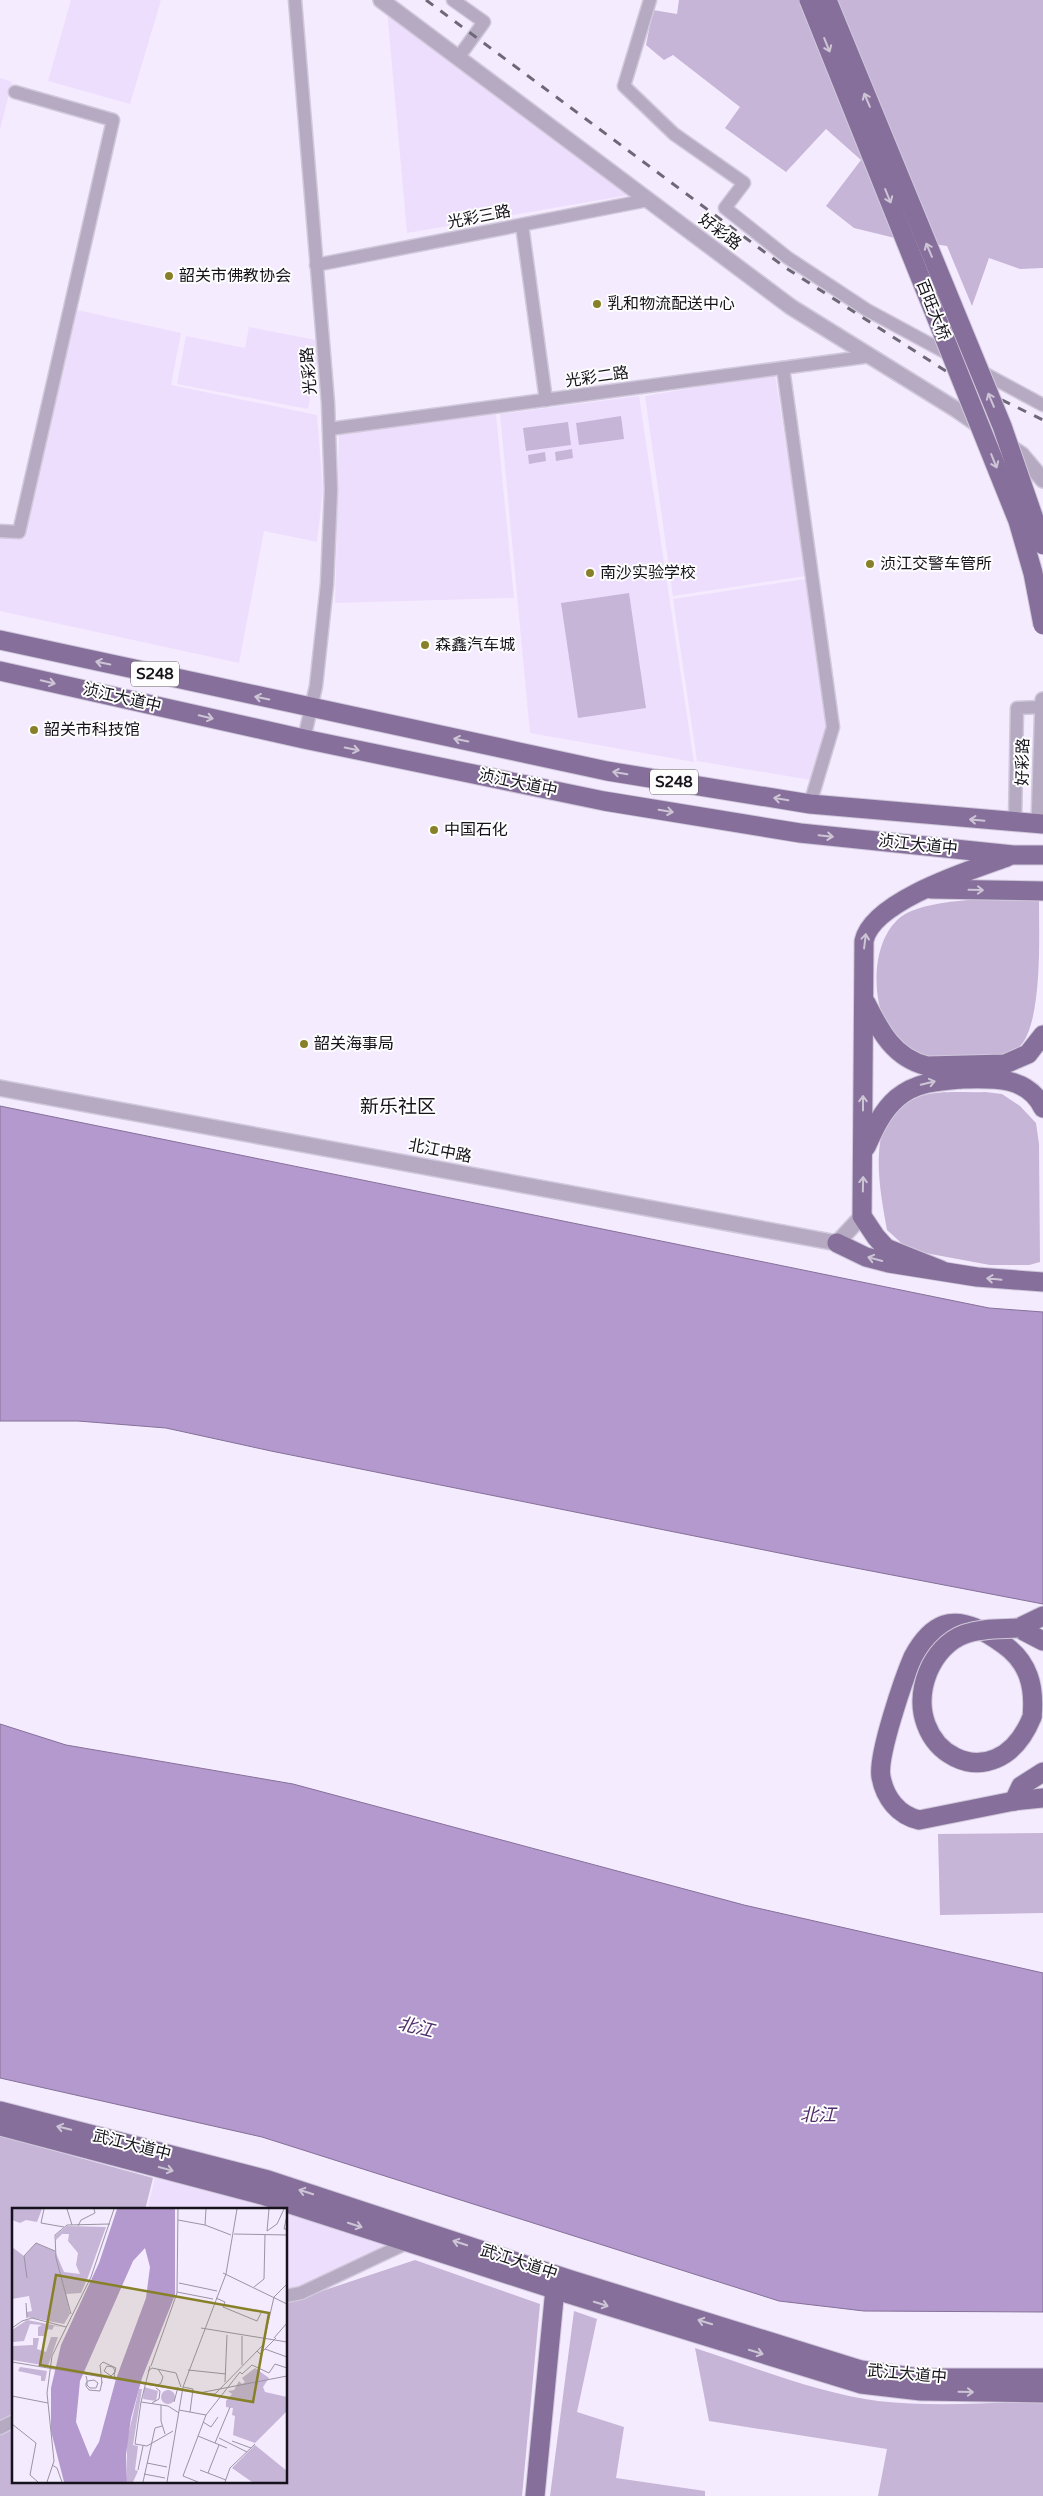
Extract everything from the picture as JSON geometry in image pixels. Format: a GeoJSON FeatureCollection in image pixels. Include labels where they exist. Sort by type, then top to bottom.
{"type":"FeatureCollection","features":[{"type":"Feature","properties":{"kind":"main road","name":"百旺大桥"},"geometry":{"type":"LineString","coordinates":[[810,0],[1018,521],[1033,573],[1043,625]]}},
{"type":"Feature","properties":{"kind":"main road","name":"百旺大桥"},"geometry":{"type":"LineString","coordinates":[[827,0],[1002,426],[1043,545]]}},
{"type":"Feature","properties":{"kind":"main road","name":"浈江大道中"},"geometry":{"type":"LineString","coordinates":[[0,640],[607,771],[810,804],[1041,824]]}},
{"type":"Feature","properties":{"kind":"main road","name":"浈江大道中"},"geometry":{"type":"LineString","coordinates":[[0,671],[304,739],[604,801],[790,832],[1013,855],[1043,855]]}},
{"type":"Feature","properties":{"kind":"main road"},"geometry":{"type":"LineString","coordinates":[[941,1270],[886,1248],[862,1216],[865,934],[876,920],[894,905],[946,879],[1013,855]]}},
{"type":"Feature","properties":{"kind":"main road"},"geometry":{"type":"LineString","coordinates":[[927,889],[1043,892]]}},
{"type":"Feature","properties":{"kind":"main road"},"geometry":{"type":"LineString","coordinates":[[864,999],[879,1030],[890,1045],[918,1064],[927,1066],[1005,1064],[1028,1054],[1043,1035]]}},
{"type":"Feature","properties":{"kind":"main road"},"geometry":{"type":"LineString","coordinates":[[863,1152],[877,1123],[897,1098],[911,1089],[935,1081],[996,1077],[1030,1091],[1043,1108]]}},
{"type":"Feature","properties":{"kind":"main road"},"geometry":{"type":"LineString","coordinates":[[836,1243],[866,1257],[889,1263],[977,1277],[1043,1282]]}},
{"type":"Feature","properties":{"kind":"main road"},"geometry":{"type":"LineString","coordinates":[[1043,1616],[1018,1628],[983,1629],[963,1634],[946,1645],[931,1665],[922,1693],[924,1718],[928,1730],[948,1754],[973,1762],[997,1760],[1008,1753],[1026,1734],[1032,1717],[1031,1682],[1020,1658],[993,1636],[956,1622],[933,1630],[913,1657],[885,1742],[881,1775],[885,1791],[896,1808],[910,1818],[931,1819],[1014,1801],[1043,1798]]}},
{"type":"Feature","properties":{"kind":"main road"},"geometry":{"type":"LineString","coordinates":[[1018,1628],[1043,1641]]}},
{"type":"Feature","properties":{"kind":"main road"},"geometry":{"type":"LineString","coordinates":[[1014,1801],[1021,1786],[1043,1772]]}},
{"type":"Feature","properties":{"kind":"main road","name":"武江大道中"},"geometry":{"type":"LineString","coordinates":[[0,2111],[268,2180],[561,2284],[861,2384],[921,2391],[1043,2393]]}},
{"type":"Feature","properties":{"kind":"main road","name":"武江大道中"},"geometry":{"type":"LineString","coordinates":[[0,2126],[262,2195],[409,2242],[861,2370],[920,2378],[1043,2378]]}},
{"type":"Feature","properties":{"kind":"main road"},"geometry":{"type":"LineString","coordinates":[[535,2496],[561,2284]]}},
{"type":"Feature","properties":{"kind":"main road"},"geometry":{"type":"LineString","coordinates":[[543,2496],[561,2284]]}},
{"type":"Feature","properties":{"kind":"street","name":"光彩路"},"geometry":{"type":"LineString","coordinates":[[294,0],[329,429],[331,490],[327,584],[316,686],[304,739]]}},
{"type":"Feature","properties":{"kind":"street","name":"好彩路"},"geometry":{"type":"LineString","coordinates":[[381,0],[791,307],[957,410],[1022,455],[1043,480]]}},
{"type":"Feature","properties":{"kind":"street"},"geometry":{"type":"LineString","coordinates":[[453,0],[484,22],[458,58]]}},
{"type":"Feature","properties":{"kind":"street"},"geometry":{"type":"LineString","coordinates":[[650,0],[624,86],[674,134],[744,183],[725,208],[788,258],[867,310],[1043,405]]}},
{"type":"Feature","properties":{"kind":"street"},"geometry":{"type":"LineString","coordinates":[[0,530],[18,532],[113,120],[14,92]]}},
{"type":"Feature","properties":{"kind":"street","name":"光彩三路"},"geometry":{"type":"LineString","coordinates":[[316,265],[648,200]]}},
{"type":"Feature","properties":{"kind":"street"},"geometry":{"type":"LineString","coordinates":[[522,225],[546,400]]}},
{"type":"Feature","properties":{"kind":"street","name":"光彩二路"},"geometry":{"type":"LineString","coordinates":[[329,429],[871,356]]}},
{"type":"Feature","properties":{"kind":"street"},"geometry":{"type":"LineString","coordinates":[[783,368],[833,727],[810,804]]}},
{"type":"Feature","properties":{"kind":"street","name":"好彩路"},"geometry":{"type":"LineString","coordinates":[[1041,824],[1043,705]]}},
{"type":"Feature","properties":{"kind":"street"},"geometry":{"type":"LineString","coordinates":[[1015,823],[1017,708],[1043,705]]}},
{"type":"Feature","properties":{"kind":"street","name":"北江中路"},"geometry":{"type":"LineString","coordinates":[[0,1088],[836,1243]]}},
{"type":"Feature","properties":{"kind":"street"},"geometry":{"type":"LineString","coordinates":[[836,1243],[862,1216]]}},
{"type":"Feature","properties":{"kind":"street"},"geometry":{"type":"LineString","coordinates":[[288,2296],[301,2293],[409,2242]]}},
{"type":"Feature","properties":{"kind":"street"},"geometry":{"type":"LineString","coordinates":[[0,2428],[12,2422]]}},
{"type":"Feature","properties":{"kind":"shaded area"},"geometry":{"type":"Polygon","coordinates":[[[71,0],[161,0],[130,104],[48,81],[71,0]]]}},
{"type":"Feature","properties":{"kind":"shaded area"},"geometry":{"type":"Polygon","coordinates":[[[679,0],[1043,0],[1043,268],[1020,269],[989,258],[972,306],[947,246],[895,238],[854,228],[826,206],[861,160],[826,129],[786,172],[725,128],[740,107],[673,55],[664,60],[646,45],[653,10],[677,14],[679,0]]]}},
{"type":"Feature","properties":{"kind":"shaded area"},"geometry":{"type":"Polygon","coordinates":[[[387,10],[635,194],[407,233],[387,10]]]}},
{"type":"Feature","properties":{"kind":"shaded area"},"geometry":{"type":"Polygon","coordinates":[[[0,78],[12,82],[0,130],[0,78]]]}},
{"type":"Feature","properties":{"kind":"shaded area"},"geometry":{"type":"Polygon","coordinates":[[[77,310],[181,333],[171,385],[317,415],[323,490],[317,542],[264,531],[239,663],[0,611],[0,537],[22,539],[77,310]]]}},
{"type":"Feature","properties":{"kind":"shaded area"},"geometry":{"type":"Polygon","coordinates":[[[249,327],[321,341],[308,409],[177,384],[186,336],[245,348],[249,327]]]}},
{"type":"Feature","properties":{"kind":"shaded area"},"geometry":{"type":"Polygon","coordinates":[[[775,374],[806,576],[673,596],[645,396],[775,374]]]}},
{"type":"Feature","properties":{"kind":"shaded area","name":"南沙实验学校"},"geometry":{"type":"Polygon","coordinates":[[[639,396],[694,762],[530,733],[500,414],[639,396]]]}},
{"type":"Feature","properties":{"kind":"shaded area"},"geometry":{"type":"Polygon","coordinates":[[[496,414],[514,598],[335,603],[339,434],[496,414]]]}},
{"type":"Feature","properties":{"kind":"shaded area"},"geometry":{"type":"Polygon","coordinates":[[[621,416],[624,439],[579,445],[576,423],[621,416]]]}},
{"type":"Feature","properties":{"kind":"shaded area"},"geometry":{"type":"Polygon","coordinates":[[[568,422],[571,445],[526,451],[523,428],[568,422]]]}},
{"type":"Feature","properties":{"kind":"shaded area"},"geometry":{"type":"Polygon","coordinates":[[[572,449],[573,458],[556,461],[555,452],[572,449]]]}},
{"type":"Feature","properties":{"kind":"shaded area"},"geometry":{"type":"Polygon","coordinates":[[[545,452],[546,461],[529,464],[528,455],[545,452]]]}},
{"type":"Feature","properties":{"kind":"shaded area"},"geometry":{"type":"Polygon","coordinates":[[[806,579],[828,727],[811,780],[697,761],[673,599],[806,579]]]}},
{"type":"Feature","properties":{"kind":"shaded area"},"geometry":{"type":"Polygon","coordinates":[[[629,593],[646,708],[578,718],[561,603],[629,593]]]}},
{"type":"Feature","properties":{"kind":"shaded area"},"geometry":{"type":"Polygon","coordinates":[[[984,899],[1039,900],[1039,956],[1036,1001],[1026,1037],[1018,1048],[998,1055],[972,1058],[923,1059],[907,1047],[888,1028],[880,1009],[877,994],[877,978],[878,961],[882,946],[888,932],[897,920],[909,912],[936,904],[984,899]]]}},
{"type":"Feature","properties":{"kind":"shaded area"},"geometry":{"type":"Polygon","coordinates":[[[945,1092],[1002,1094],[1020,1106],[1036,1123],[1039,1144],[1040,1262],[1029,1265],[990,1265],[909,1250],[887,1230],[880,1186],[879,1154],[882,1135],[889,1121],[907,1103],[921,1096],[945,1092]]]}},
{"type":"Feature","properties":{"kind":"shaded area"},"geometry":{"type":"Polygon","coordinates":[[[1043,1833],[1043,1913],[940,1915],[938,1834],[1043,1833]]]}},
{"type":"Feature","properties":{"kind":"shaded area"},"geometry":{"type":"Polygon","coordinates":[[[0,2136],[153,2178],[146,2208],[12,2208],[12,2484],[288,2484],[288,2302],[415,2260],[540,2304],[522,2496],[0,2496],[0,2136]]]}},
{"type":"Feature","properties":{"kind":"shaded area"},"geometry":{"type":"Polygon","coordinates":[[[155,2178],[275,2208],[148,2208],[155,2178]]]}},
{"type":"Feature","properties":{"kind":"shaded area"},"geometry":{"type":"Polygon","coordinates":[[[288,2212],[396,2245],[288,2292],[288,2212]]]}},
{"type":"Feature","properties":{"kind":"shaded area"},"geometry":{"type":"Polygon","coordinates":[[[574,2311],[597,2319],[577,2412],[624,2427],[616,2478],[705,2491],[705,2496],[550,2496],[574,2311]]]}},
{"type":"Feature","properties":{"kind":"shaded area"},"geometry":{"type":"Polygon","coordinates":[[[695,2348],[808,2386],[878,2401],[940,2404],[1043,2401],[1043,2496],[878,2496],[887,2449],[709,2421],[695,2348]]]}},
{"type":"Feature","properties":{"kind":"water"},"geometry":{"type":"Polygon","coordinates":[[[0,1106],[989,1308],[1043,1312],[1043,1604],[814,1560],[271,1451],[166,1428],[78,1421],[0,1421],[0,1106]]]}},
{"type":"Feature","properties":{"kind":"water","name":"北江"},"geometry":{"type":"Polygon","coordinates":[[[0,1724],[66,1745],[293,1784],[744,1905],[1043,1973],[1043,2312],[864,2311],[779,2301],[262,2137],[0,2078],[0,1724]]]}},
{"type":"Feature","properties":{"kind":"railway"},"geometry":{"type":"LineString","coordinates":[[426,0],[786,268],[955,377],[1043,420]]}},
{"type":"Feature","properties":{"kind":"place","name":"韶关市佛教协会"},"geometry":{"type":"Point","coordinates":[169,276]}},
{"type":"Feature","properties":{"kind":"place","name":"乳和物流配送中心"},"geometry":{"type":"Point","coordinates":[597,304]}},
{"type":"Feature","properties":{"kind":"place","name":"浈江交警车管所"},"geometry":{"type":"Point","coordinates":[870,564]}},
{"type":"Feature","properties":{"kind":"place","name":"南沙实验学校"},"geometry":{"type":"Point","coordinates":[590,573]}},
{"type":"Feature","properties":{"kind":"place","name":"森鑫汽车城"},"geometry":{"type":"Point","coordinates":[425,645]}},
{"type":"Feature","properties":{"kind":"place","name":"韶关市科技馆"},"geometry":{"type":"Point","coordinates":[34,730]}},
{"type":"Feature","properties":{"kind":"place","name":"中国石化"},"geometry":{"type":"Point","coordinates":[434,830]}},
{"type":"Feature","properties":{"kind":"place","name":"韶关海事局"},"geometry":{"type":"Point","coordinates":[304,1044]}},
{"type":"Feature","properties":{"kind":"district","name":"新乐社区"},"geometry":{"type":"Point","coordinates":[398,1107]}}]}
